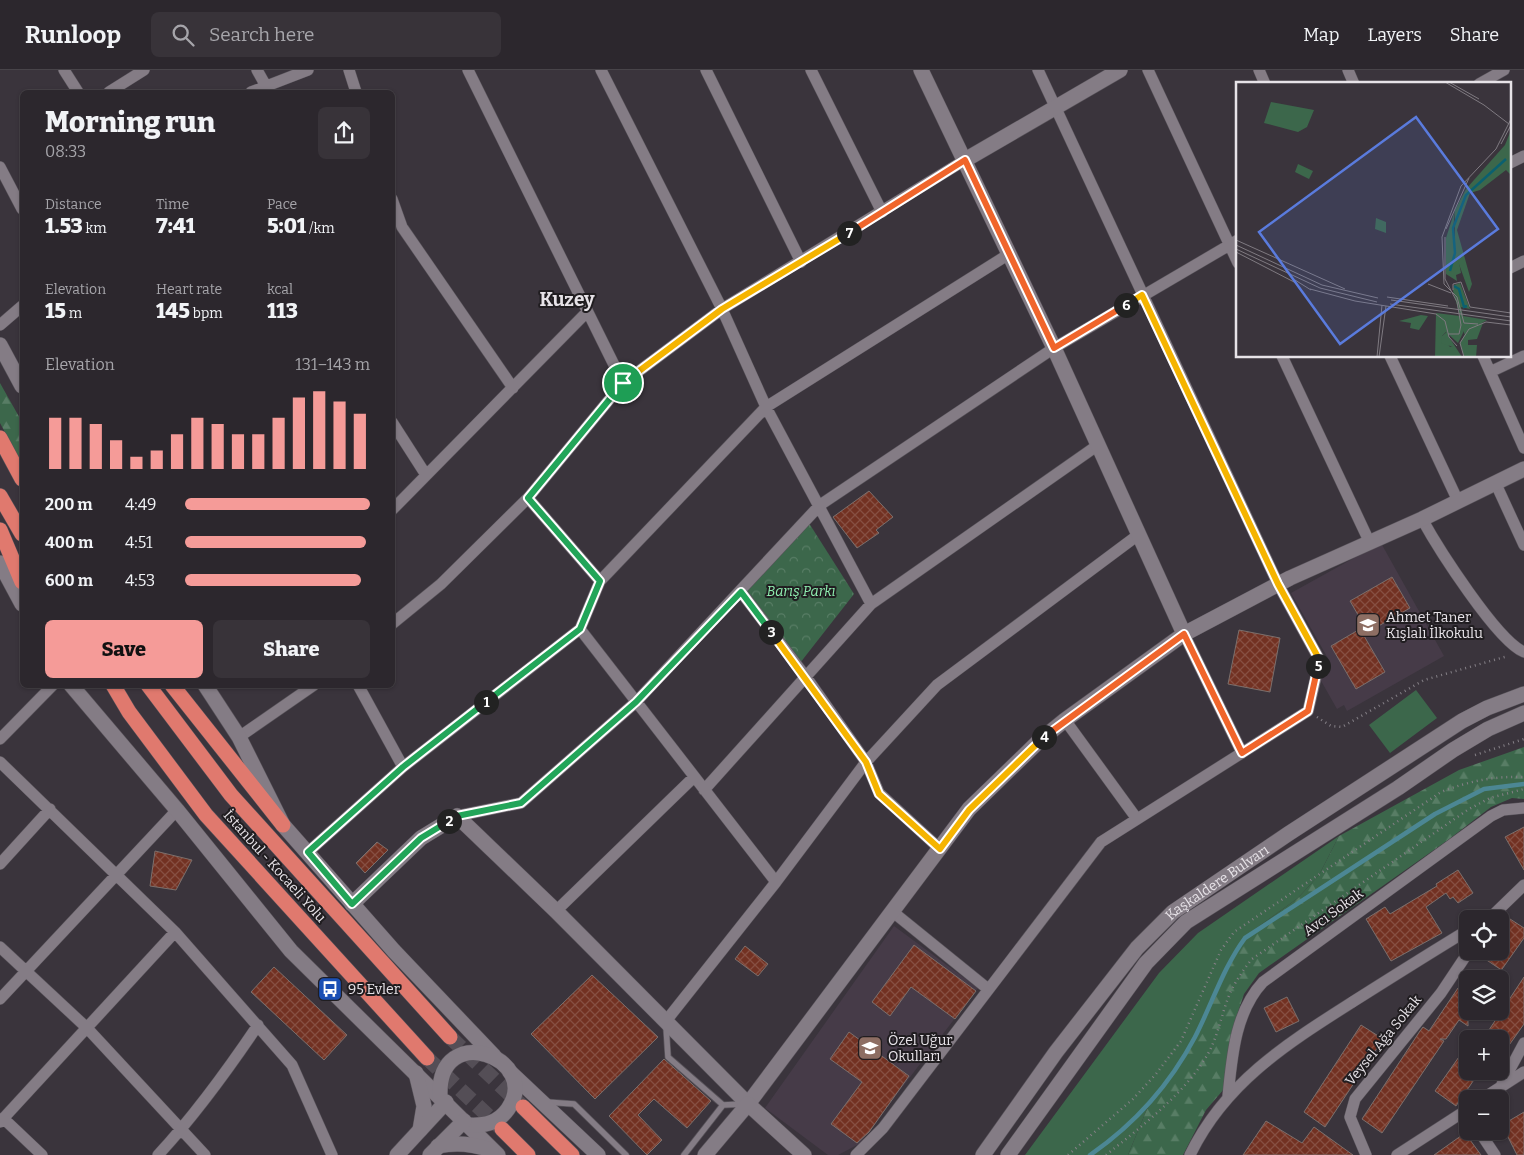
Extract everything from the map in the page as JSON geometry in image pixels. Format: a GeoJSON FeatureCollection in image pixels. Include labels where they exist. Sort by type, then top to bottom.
{"type":"FeatureCollection","features":[{"type":"Feature","properties":{"kind":"highway"},"geometry":{"type":"LineString","coordinates":[[0,438],[20,475]]}},
{"type":"Feature","properties":{"kind":"highway"},"geometry":{"type":"LineString","coordinates":[[0,496],[20,531]]}},
{"type":"Feature","properties":{"kind":"highway"},"geometry":{"type":"LineString","coordinates":[[0,530],[20,577]]}},
{"type":"Feature","properties":{"kind":"highway","name":"İstanbul - Kocaeli Yolu"},"geometry":{"type":"LineString","coordinates":[[115,688],[129,712],[206,815],[427,1058]]}},
{"type":"Feature","properties":{"kind":"highway"},"geometry":{"type":"LineString","coordinates":[[150,688],[231,796],[450,1037]]}},
{"type":"Feature","properties":{"kind":"highway"},"geometry":{"type":"LineString","coordinates":[[174,688],[283,826]]}},
{"type":"Feature","properties":{"kind":"highway"},"geometry":{"type":"LineString","coordinates":[[523,1107],[572,1155]]}},
{"type":"Feature","properties":{"kind":"highway"},"geometry":{"type":"LineString","coordinates":[[502,1130],[528,1155]]}},
{"type":"Feature","properties":{"kind":"main road"},"geometry":{"type":"LineString","coordinates":[[921,70],[1054,348],[1184,634]]}},
{"type":"Feature","properties":{"kind":"main road"},"geometry":{"type":"LineString","coordinates":[[965,160],[1120,70]]}},
{"type":"Feature","properties":{"kind":"main road"},"geometry":{"type":"LineString","coordinates":[[0,345],[20,382]]}},
{"type":"Feature","properties":{"kind":"main road"},"geometry":{"type":"LineString","coordinates":[[705,1155],[748,1104],[969,810],[1038,742],[1065,720],[1184,634],[1278,584],[1369,541],[1422,519],[1524,469]]}},
{"type":"Feature","properties":{"kind":"main road"},"geometry":{"type":"LineString","coordinates":[[0,563],[20,600]]}},
{"type":"Feature","properties":{"kind":"main road"},"geometry":{"type":"LineString","coordinates":[[74,688],[177,810],[291,951],[496,1153]]}},
{"type":"Feature","properties":{"kind":"main road"},"geometry":{"type":"LineString","coordinates":[[207,688],[239,736],[283,826],[352,904],[494,1056],[598,1155]]}},
{"type":"Feature","properties":{"kind":"main road","name":"Kaşkaldere Bulvarı"},"geometry":{"type":"LineString","coordinates":[[984,1155],[1056,1052],[1137,948],[1174,912],[1288,834],[1462,721],[1486,708],[1524,694]]}},
{"type":"Feature","properties":{"kind":"main road","name":"Kaşkaldere Bulvarı"},"geometry":{"type":"LineString","coordinates":[[1008,1155],[1146,963],[1186,922],[1398,788],[1453,750],[1488,729],[1524,713]]}},
{"type":"Feature","properties":{"kind":"main road"},"geometry":{"type":"LineString","coordinates":[[352,904],[421,838],[457,816],[556,910],[748,1104],[804,1155]]}},
{"type":"Feature","properties":{"kind":"main road"},"geometry":{"type":"LineString","coordinates":[[397,1155],[420,1130],[443,1099],[440,1084],[450,1063],[459,1056],[470,1052],[482,1052],[494,1056]]}},
{"type":"Feature","properties":{"kind":"main road"},"geometry":{"type":"LineString","coordinates":[[415,1072],[424,1106],[420,1130]]}},
{"type":"Feature","properties":{"kind":"main road"},"geometry":{"type":"LineString","coordinates":[[466,1123],[480,1126],[492,1123],[506,1112],[514,1096],[514,1084],[510,1072]]}},
{"type":"Feature","properties":{"kind":"main road"},"geometry":{"type":"LineString","coordinates":[[434,1151],[466,1123]]}},
{"type":"Feature","properties":{"kind":"main road"},"geometry":{"type":"LineString","coordinates":[[434,1151],[452,1143],[472,1144],[496,1153]]}},
{"type":"Feature","properties":{"kind":"street"},"geometry":{"type":"LineString","coordinates":[[64,70],[77,90]]}},
{"type":"Feature","properties":{"kind":"street"},"geometry":{"type":"LineString","coordinates":[[112,90],[144,70]]}},
{"type":"Feature","properties":{"kind":"street"},"geometry":{"type":"LineString","coordinates":[[257,70],[266,86]]}},
{"type":"Feature","properties":{"kind":"street"},"geometry":{"type":"LineString","coordinates":[[256,90],[308,70]]}},
{"type":"Feature","properties":{"kind":"street"},"geometry":{"type":"LineString","coordinates":[[349,70],[355,90]]}},
{"type":"Feature","properties":{"kind":"street"},"geometry":{"type":"LineString","coordinates":[[468,70],[623,383]]}},
{"type":"Feature","properties":{"kind":"street"},"geometry":{"type":"LineString","coordinates":[[601,70],[722,309],[766,407],[820,505],[871,604]]}},
{"type":"Feature","properties":{"kind":"street"},"geometry":{"type":"LineString","coordinates":[[706,70],[801,262]]}},
{"type":"Feature","properties":{"kind":"street"},"geometry":{"type":"LineString","coordinates":[[811,70],[882,212]]}},
{"type":"Feature","properties":{"kind":"street"},"geometry":{"type":"LineString","coordinates":[[856,1155],[884,1128],[1101,842],[1308,711],[1318,668],[1318,657],[1278,584],[1038,70]]}},
{"type":"Feature","properties":{"kind":"street"},"geometry":{"type":"LineString","coordinates":[[1148,70],[1233,242],[1236,255]]}},
{"type":"Feature","properties":{"kind":"street"},"geometry":{"type":"LineString","coordinates":[[1259,70],[1264,82]]}},
{"type":"Feature","properties":{"kind":"street"},"geometry":{"type":"LineString","coordinates":[[1348,70],[1353,82]]}},
{"type":"Feature","properties":{"kind":"street"},"geometry":{"type":"LineString","coordinates":[[1483,82],[1504,70]]}},
{"type":"Feature","properties":{"kind":"street"},"geometry":{"type":"LineString","coordinates":[[1512,161],[1524,156]]}},
{"type":"Feature","properties":{"kind":"street"},"geometry":{"type":"LineString","coordinates":[[395,622],[441,584],[528,498],[623,383],[722,309],[965,160]]}},
{"type":"Feature","properties":{"kind":"street"},"geometry":{"type":"LineString","coordinates":[[0,167],[20,206]]}},
{"type":"Feature","properties":{"kind":"street"},"geometry":{"type":"LineString","coordinates":[[395,207],[402,227],[513,388]]}},
{"type":"Feature","properties":{"kind":"street"},"geometry":{"type":"LineString","coordinates":[[457,816],[521,803],[636,702],[741,592],[820,505],[1054,348],[1233,242]]}},
{"type":"Feature","properties":{"kind":"street"},"geometry":{"type":"LineString","coordinates":[[308,852],[403,767],[580,629],[600,581],[766,407],[1009,254]]}},
{"type":"Feature","properties":{"kind":"street"},"geometry":{"type":"LineString","coordinates":[[1512,267],[1524,261]]}},
{"type":"Feature","properties":{"kind":"street"},"geometry":{"type":"LineString","coordinates":[[0,325],[20,308]]}},
{"type":"Feature","properties":{"kind":"street"},"geometry":{"type":"LineString","coordinates":[[395,507],[587,312]]}},
{"type":"Feature","properties":{"kind":"street"},"geometry":{"type":"LineString","coordinates":[[1490,372],[1524,356]]}},
{"type":"Feature","properties":{"kind":"street"},"geometry":{"type":"LineString","coordinates":[[1283,358],[1369,541]]}},
{"type":"Feature","properties":{"kind":"street"},"geometry":{"type":"LineString","coordinates":[[1391,358],[1458,501]]}},
{"type":"Feature","properties":{"kind":"street"},"geometry":{"type":"LineString","coordinates":[[1484,358],[1524,448]]}},
{"type":"Feature","properties":{"kind":"street"},"geometry":{"type":"LineString","coordinates":[[395,427],[426,475]]}},
{"type":"Feature","properties":{"kind":"street"},"geometry":{"type":"LineString","coordinates":[[704,790],[871,604],[1098,445]]}},
{"type":"Feature","properties":{"kind":"street"},"geometry":{"type":"LineString","coordinates":[[1495,482],[1524,544]]}},
{"type":"Feature","properties":{"kind":"street"},"geometry":{"type":"LineString","coordinates":[[528,498],[600,581]]}},
{"type":"Feature","properties":{"kind":"street"},"geometry":{"type":"LineString","coordinates":[[1422,519],[1437,546],[1506,639],[1524,652]]}},
{"type":"Feature","properties":{"kind":"street"},"geometry":{"type":"LineString","coordinates":[[666,1021],[776,882],[866,762],[937,685],[1138,535]]}},
{"type":"Feature","properties":{"kind":"street"},"geometry":{"type":"LineString","coordinates":[[741,592],[806,677],[866,762],[879,794],[940,849]]}},
{"type":"Feature","properties":{"kind":"street"},"geometry":{"type":"LineString","coordinates":[[580,629],[776,882]]}},
{"type":"Feature","properties":{"kind":"street"},"geometry":{"type":"LineString","coordinates":[[1184,634],[1242,753]]}},
{"type":"Feature","properties":{"kind":"street"},"geometry":{"type":"LineString","coordinates":[[0,739],[50,688]]}},
{"type":"Feature","properties":{"kind":"street"},"geometry":{"type":"LineString","coordinates":[[239,736],[310,688]]}},
{"type":"Feature","properties":{"kind":"street"},"geometry":{"type":"LineString","coordinates":[[360,688],[403,767]]}},
{"type":"Feature","properties":{"kind":"street"},"geometry":{"type":"LineString","coordinates":[[1065,720],[1137,819]]}},
{"type":"Feature","properties":{"kind":"street"},"geometry":{"type":"LineString","coordinates":[[0,762],[175,932],[292,1065],[332,1155]]}},
{"type":"Feature","properties":{"kind":"street"},"geometry":{"type":"LineString","coordinates":[[556,910],[694,777]]}},
{"type":"Feature","properties":{"kind":"street","name":"Avcı Sokak"},"geometry":{"type":"LineString","coordinates":[[1228,1096],[1233,1052],[1244,1012],[1248,1001],[1263,982],[1491,816],[1503,810],[1524,808]]}},
{"type":"Feature","properties":{"kind":"street"},"geometry":{"type":"LineString","coordinates":[[0,864],[50,809]]}},
{"type":"Feature","properties":{"kind":"street"},"geometry":{"type":"LineString","coordinates":[[0,999],[177,810]]}},
{"type":"Feature","properties":{"kind":"street"},"geometry":{"type":"LineString","coordinates":[[1497,910],[1524,886]]}},
{"type":"Feature","properties":{"kind":"street"},"geometry":{"type":"LineString","coordinates":[[892,912],[988,989]]}},
{"type":"Feature","properties":{"kind":"street"},"geometry":{"type":"LineString","coordinates":[[42,1155],[2,1120],[175,932]]}},
{"type":"Feature","properties":{"kind":"street"},"geometry":{"type":"LineString","coordinates":[[1190,1155],[1200,1133],[1228,1096],[1256,1069],[1285,1047],[1459,936]]}},
{"type":"Feature","properties":{"kind":"street"},"geometry":{"type":"LineString","coordinates":[[0,947],[87,1028],[205,1155]]}},
{"type":"Feature","properties":{"kind":"street","name":"Veysel Ağa Sokak"},"geometry":{"type":"LineString","coordinates":[[1366,1155],[1350,1117],[1355,1099],[1440,993],[1463,960]]}},
{"type":"Feature","properties":{"kind":"street"},"geometry":{"type":"LineString","coordinates":[[158,1155],[181,1130],[230,1067],[258,1025]]}},
{"type":"Feature","properties":{"kind":"street"},"geometry":{"type":"LineString","coordinates":[[1501,1086],[1524,1043]]}},
{"type":"Feature","properties":{"kind":"street"},"geometry":{"type":"LineString","coordinates":[[1495,1090],[1524,1072]]}},
{"type":"Feature","properties":{"kind":"street"},"geometry":{"type":"LineString","coordinates":[[1397,1155],[1459,1116]]}},
{"type":"Feature","properties":{"kind":"street"},"geometry":{"type":"LineString","coordinates":[[1485,1140],[1495,1155]]}},
{"type":"Feature","properties":{"kind":"lane"},"geometry":{"type":"LineString","coordinates":[[666,1021],[668,1057],[723,1105],[748,1104]]}},
{"type":"Feature","properties":{"kind":"lane"},"geometry":{"type":"LineString","coordinates":[[544,1102],[574,1104],[626,1155]]}},
{"type":"Feature","properties":{"kind":"lane"},"geometry":{"type":"LineString","coordinates":[[684,1155],[723,1105]]}},
{"type":"Feature","properties":{"kind":"path"},"geometry":{"type":"LineString","coordinates":[[1308,711],[1331,726],[1342,727],[1424,680],[1524,652]]}},
{"type":"Feature","properties":{"kind":"path"},"geometry":{"type":"LineString","coordinates":[[1468,757],[1524,739]]}},
{"type":"Feature","properties":{"kind":"path"},"geometry":{"type":"LineString","coordinates":[[1068,1155],[1133,1099],[1156,1074],[1181,1041],[1220,950],[1234,932],[1441,792],[1465,783],[1497,776],[1524,777]]}},
{"type":"Feature","properties":{"kind":"shaded area","name":"Ahmet Taner Kışlalı İlkokulu"},"geometry":{"type":"Polygon","coordinates":[[[1381,543],[1444,656],[1347,711],[1344,705],[1337,709],[1320,679],[1323,669],[1330,662],[1291,593],[1381,543]]]}},
{"type":"Feature","properties":{"kind":"shaded area","name":"Özel Uğur Okulları"},"geometry":{"type":"Polygon","coordinates":[[[894,926],[978,988],[859,1144],[838,1155],[828,1155],[765,1108],[894,926]]]}},
{"type":"Feature","properties":{"kind":"green space"},"geometry":{"type":"Polygon","coordinates":[[[0,383],[20,418],[20,460],[0,423],[0,383]]]}},
{"type":"Feature","properties":{"kind":"green space","name":"Barış Parkı"},"geometry":{"type":"Polygon","coordinates":[[[807,520],[854,594],[800,663],[745,588],[807,520]]]}},
{"type":"Feature","properties":{"kind":"green space"},"geometry":{"type":"Polygon","coordinates":[[[1416,690],[1437,718],[1390,753],[1369,725],[1416,690]]]}},
{"type":"Feature","properties":{"kind":"green space"},"geometry":{"type":"Polygon","coordinates":[[[1524,747],[1524,799],[1512,798],[1491,807],[1448,840],[1259,973],[1244,994],[1234,1024],[1224,1089],[1206,1110],[1183,1155],[1128,1155],[1147,1109],[1195,1038],[1234,953],[1247,935],[1298,898],[1319,875],[1339,836],[1459,770],[1524,747]]]}},
{"type":"Feature","properties":{"kind":"green space"},"geometry":{"type":"Polygon","coordinates":[[[1339,836],[1319,875],[1298,898],[1247,935],[1234,953],[1195,1038],[1147,1109],[1128,1155],[1025,1155],[1159,973],[1198,933],[1339,836]]]}},
{"type":"Feature","properties":{"kind":"building"},"geometry":{"type":"Polygon","coordinates":[[[869,491],[893,517],[876,530],[879,533],[857,548],[833,517],[869,491]]]}},
{"type":"Feature","properties":{"kind":"building"},"geometry":{"type":"Polygon","coordinates":[[[1392,577],[1410,608],[1368,632],[1350,601],[1392,577]]]}},
{"type":"Feature","properties":{"kind":"building"},"geometry":{"type":"Polygon","coordinates":[[[1360,629],[1385,672],[1356,689],[1331,646],[1360,629]]]}},
{"type":"Feature","properties":{"kind":"building"},"geometry":{"type":"Polygon","coordinates":[[[1239,630],[1280,638],[1270,692],[1228,684],[1239,630]]]}},
{"type":"Feature","properties":{"kind":"building"},"geometry":{"type":"Polygon","coordinates":[[[1524,827],[1524,870],[1505,837],[1524,827]]]}},
{"type":"Feature","properties":{"kind":"building"},"geometry":{"type":"Polygon","coordinates":[[[377,842],[388,850],[365,873],[356,863],[377,842]]]}},
{"type":"Feature","properties":{"kind":"building"},"geometry":{"type":"Polygon","coordinates":[[[155,851],[192,860],[176,890],[150,886],[155,851]]]}},
{"type":"Feature","properties":{"kind":"building"},"geometry":{"type":"Polygon","coordinates":[[[1458,870],[1473,893],[1458,903],[1453,897],[1450,899],[1446,893],[1426,907],[1442,933],[1391,961],[1366,919],[1385,907],[1390,914],[1437,886],[1436,884],[1458,870]]]}},
{"type":"Feature","properties":{"kind":"building"},"geometry":{"type":"Polygon","coordinates":[[[1509,918],[1524,928],[1524,938],[1509,959],[1509,918]]]}},
{"type":"Feature","properties":{"kind":"building","name":"Özel Uğur Okulları"},"geometry":{"type":"Polygon","coordinates":[[[914,945],[976,991],[955,1019],[911,987],[890,1016],[872,1002],[914,945]]]}},
{"type":"Feature","properties":{"kind":"building"},"geometry":{"type":"Polygon","coordinates":[[[745,946],[768,964],[758,976],[735,959],[745,946]]]}},
{"type":"Feature","properties":{"kind":"building"},"geometry":{"type":"Polygon","coordinates":[[[1486,960],[1508,960],[1501,970],[1486,960]]]}},
{"type":"Feature","properties":{"kind":"building"},"geometry":{"type":"Polygon","coordinates":[[[274,967],[347,1035],[324,1060],[251,992],[274,967]]]}},
{"type":"Feature","properties":{"kind":"building"},"geometry":{"type":"Polygon","coordinates":[[[592,975],[658,1037],[595,1099],[531,1034],[592,975]]]}},
{"type":"Feature","properties":{"kind":"building"},"geometry":{"type":"Polygon","coordinates":[[[1524,977],[1524,1024],[1509,1045],[1509,1030],[1489,1030],[1496,1020],[1509,1020],[1509,1000],[1524,977]]]}},
{"type":"Feature","properties":{"kind":"building"},"geometry":{"type":"Polygon","coordinates":[[[1459,989],[1459,1020],[1446,1039],[1440,1039],[1444,1041],[1382,1133],[1362,1119],[1423,1027],[1429,1031],[1459,989]]]}},
{"type":"Feature","properties":{"kind":"building"},"geometry":{"type":"Polygon","coordinates":[[[1287,997],[1299,1021],[1276,1032],[1264,1008],[1287,997]]]}},
{"type":"Feature","properties":{"kind":"building"},"geometry":{"type":"Polygon","coordinates":[[[1459,1020],[1468,1020],[1468,1026],[1459,1020]]]}},
{"type":"Feature","properties":{"kind":"building"},"geometry":{"type":"Polygon","coordinates":[[[1361,1025],[1383,1039],[1325,1127],[1304,1112],[1361,1025]]]}},
{"type":"Feature","properties":{"kind":"building","name":"Özel Uğur Okulları"},"geometry":{"type":"Polygon","coordinates":[[[849,1032],[909,1076],[869,1132],[857,1143],[831,1124],[862,1082],[830,1059],[849,1032]]]}},
{"type":"Feature","properties":{"kind":"building"},"geometry":{"type":"Polygon","coordinates":[[[1459,1057],[1459,1080],[1474,1080],[1467,1090],[1459,1090],[1459,1102],[1456,1106],[1435,1091],[1459,1057]]]}},
{"type":"Feature","properties":{"kind":"building"},"geometry":{"type":"Polygon","coordinates":[[[664,1059],[711,1101],[687,1128],[654,1099],[638,1115],[662,1140],[647,1155],[609,1116],[664,1059]]]}},
{"type":"Feature","properties":{"kind":"building"},"geometry":{"type":"Polygon","coordinates":[[[1524,1112],[1524,1155],[1517,1155],[1509,1139],[1509,1121],[1524,1112]]]}},
{"type":"Feature","properties":{"kind":"building"},"geometry":{"type":"Polygon","coordinates":[[[1266,1121],[1302,1143],[1314,1127],[1353,1155],[1243,1155],[1266,1121]]]}},
{"type":"Feature","properties":{"kind":"building"},"geometry":{"type":"Polygon","coordinates":[[[1459,1137],[1459,1140],[1470,1140],[1481,1155],[1434,1155],[1459,1137]]]}},
{"type":"Feature","properties":{"kind":"waterway"},"geometry":{"type":"LineString","coordinates":[[1090,1155],[1136,1117],[1150,1103],[1174,1072],[1195,1037],[1224,974],[1245,938],[1435,814],[1484,789],[1524,784]]}},
{"type":"Feature","properties":{"kind":"tunnel"},"geometry":{"type":"LineString","coordinates":[[450,1037],[522,1106]]}},
{"type":"Feature","properties":{"kind":"tunnel"},"geometry":{"type":"LineString","coordinates":[[427,1058],[502,1129]]}},
{"type":"Feature","properties":{"kind":"place","name":"Ahmet Taner Kışlalı İlkokulu"},"geometry":{"type":"Point","coordinates":[1368,625]}},
{"type":"Feature","properties":{"kind":"place","name":"95 Evler"},"geometry":{"type":"Point","coordinates":[330,989]}},
{"type":"Feature","properties":{"kind":"place","name":"Özel Uğur Okulları"},"geometry":{"type":"Point","coordinates":[870,1048]}},
{"type":"Feature","properties":{"kind":"district","name":"Kuzey"},"geometry":{"type":"Point","coordinates":[567,299]}},
{"type":"Feature","properties":{"kind":"route"},"geometry":{"type":"LineString","coordinates":[[965,160],[1054,348],[1142,295],[1278,584],[1318,657],[1318,668],[1308,711],[1242,753],[1184,634],[1065,720],[1038,742],[969,810],[940,849],[879,794],[866,762],[806,677],[741,592],[636,702],[521,803],[457,816],[421,838],[352,904],[308,852],[403,767],[580,629],[600,581],[528,498],[623,383],[722,309],[965,160]]}}]}
